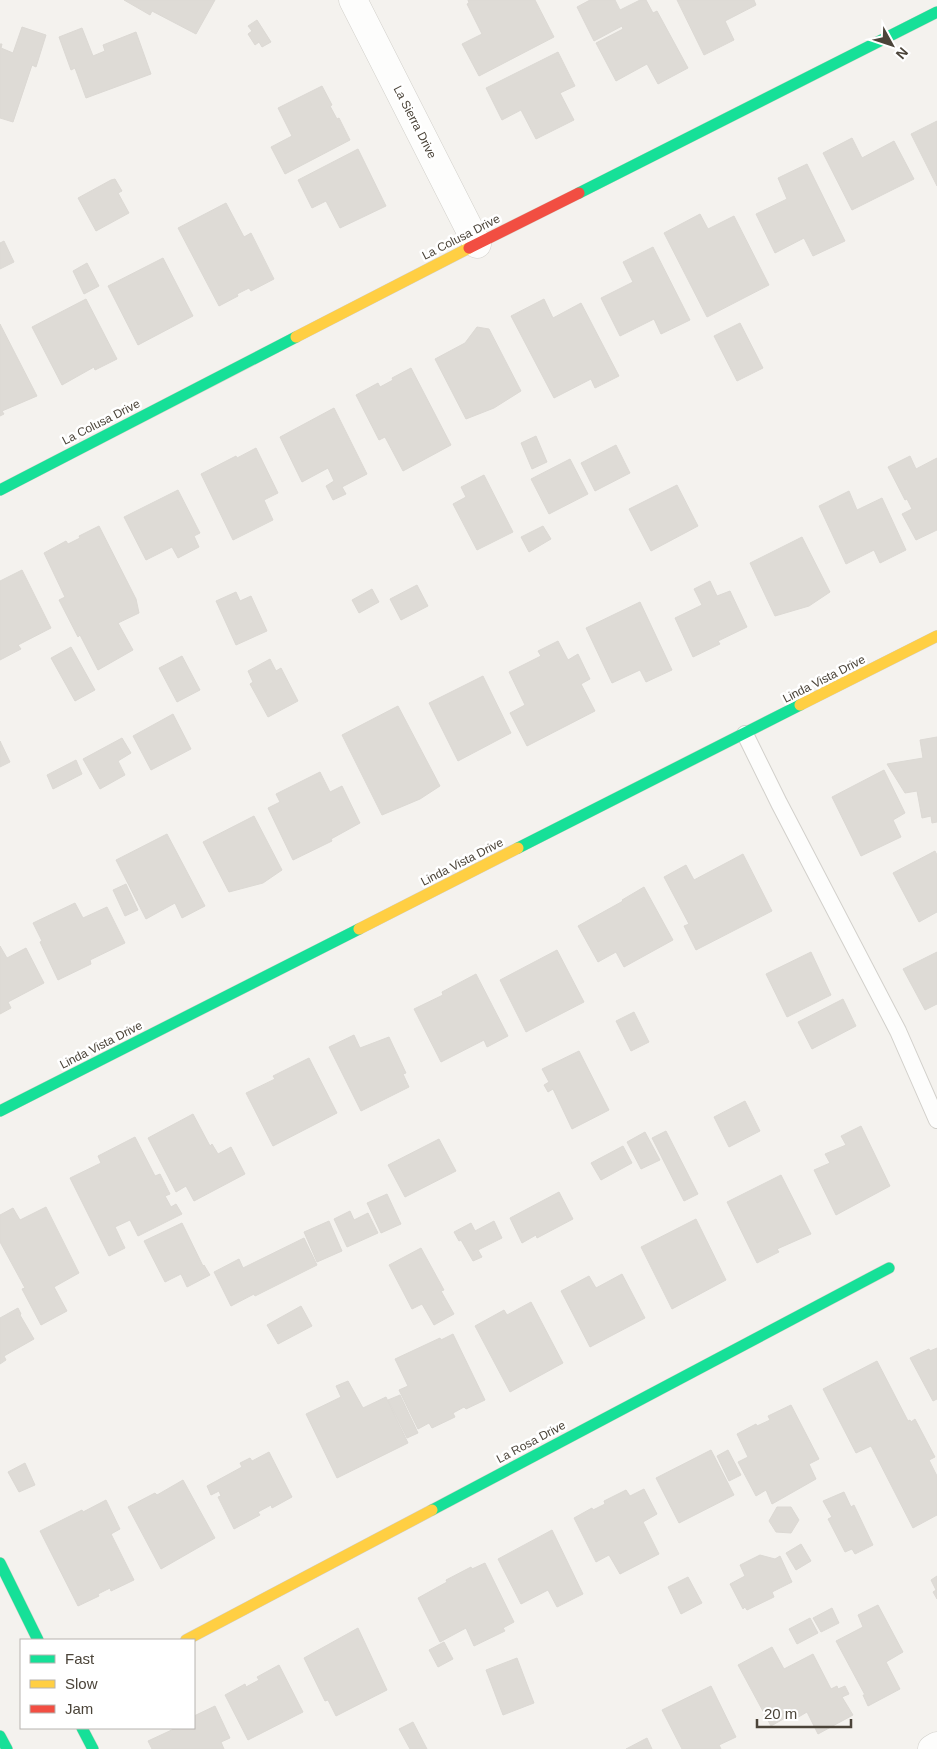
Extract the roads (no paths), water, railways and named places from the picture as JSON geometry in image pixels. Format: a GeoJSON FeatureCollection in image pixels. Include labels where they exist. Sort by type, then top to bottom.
{"type":"FeatureCollection","features":[{"type":"Feature","properties":{"kind":"street","name":"La Sierra Drive"},"geometry":{"type":"LineString","coordinates":[[353,0],[477,244]]}},
{"type":"Feature","properties":{"kind":"street","name":"La Colusa Drive"},"geometry":{"type":"LineString","coordinates":[[0,490],[477,244],[937,12]]}},
{"type":"Feature","properties":{"kind":"street","name":"Linda Vista Drive"},"geometry":{"type":"LineString","coordinates":[[0,1111],[937,636]]}},
{"type":"Feature","properties":{"kind":"street","name":"La Rosa Drive"},"geometry":{"type":"LineString","coordinates":[[188,1639],[889,1268]]}},
{"type":"Feature","properties":{"kind":"street"},"geometry":{"type":"LineString","coordinates":[[0,1563],[38,1639]]}},
{"type":"Feature","properties":{"kind":"street"},"geometry":{"type":"LineString","coordinates":[[83,1729],[93,1749]]}},
{"type":"Feature","properties":{"kind":"street"},"geometry":{"type":"LineString","coordinates":[[0,1736],[7,1749]]}},
{"type":"Feature","properties":{"kind":"street"},"geometry":{"type":"LineString","coordinates":[[932,1749],[937,1746]]}},
{"type":"Feature","properties":{"kind":"lane"},"geometry":{"type":"LineString","coordinates":[[746,734],[779,803],[898,1031],[937,1120]]}}]}
